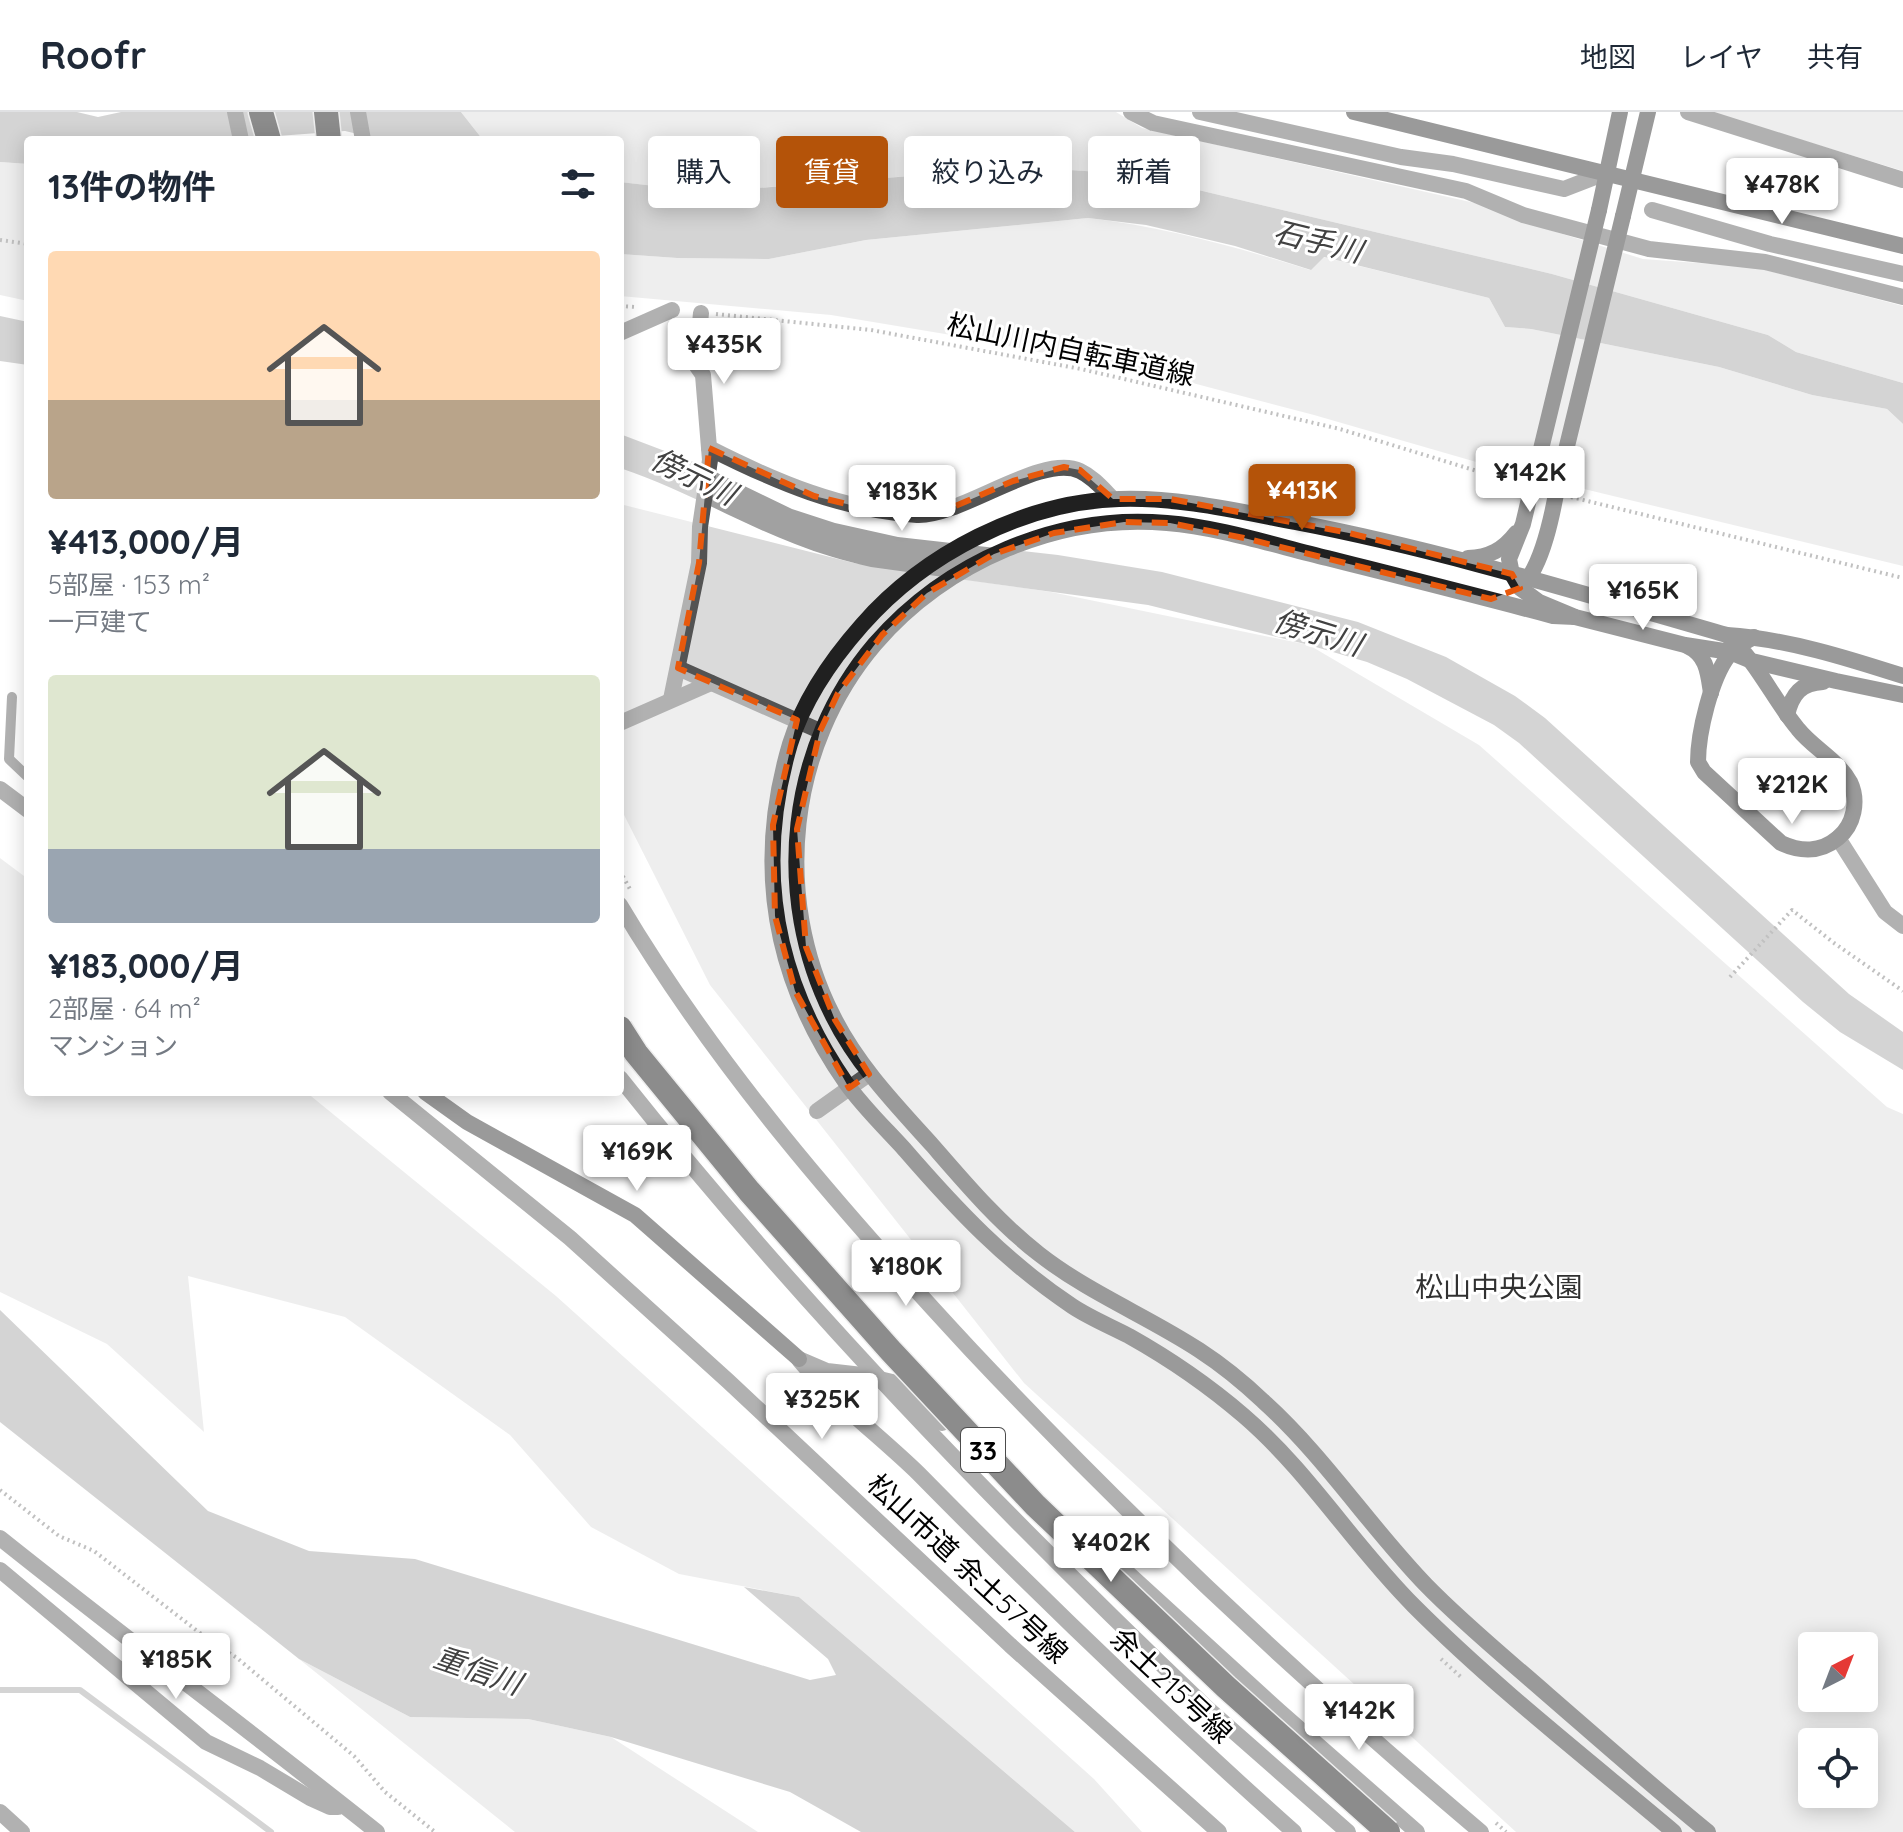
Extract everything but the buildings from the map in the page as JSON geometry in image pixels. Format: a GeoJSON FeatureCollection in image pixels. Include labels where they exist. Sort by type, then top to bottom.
{"type":"FeatureCollection","features":[{"type":"Feature","properties":{"kind":"highway"},"geometry":{"type":"LineString","coordinates":[[261,112],[268,136]]}},
{"type":"Feature","properties":{"kind":"highway"},"geometry":{"type":"LineString","coordinates":[[277,112],[281,136]]}},
{"type":"Feature","properties":{"kind":"highway"},"geometry":{"type":"LineString","coordinates":[[326,112],[329,136]]}},
{"type":"Feature","properties":{"kind":"highway","name":"33"},"geometry":{"type":"LineString","coordinates":[[624,1034],[749,1191],[890,1350],[1035,1505],[1226,1687],[1388,1832]]}},
{"type":"Feature","properties":{"kind":"street"},"geometry":{"type":"LineString","coordinates":[[235,112],[240,136]]}},
{"type":"Feature","properties":{"kind":"street"},"geometry":{"type":"LineString","coordinates":[[358,112],[362,136]]}},
{"type":"Feature","properties":{"kind":"street"},"geometry":{"type":"LineString","coordinates":[[1131,112],[1153,123],[1466,191],[1523,215],[1649,249],[1765,262],[1903,297]]}},
{"type":"Feature","properties":{"kind":"street"},"geometry":{"type":"LineString","coordinates":[[1200,112],[1401,157],[1453,164],[1564,189],[1608,172]]}},
{"type":"Feature","properties":{"kind":"street"},"geometry":{"type":"LineString","coordinates":[[1354,112],[1903,246]]}},
{"type":"Feature","properties":{"kind":"street"},"geometry":{"type":"LineString","coordinates":[[1620,112],[1523,524],[1509,559],[1520,580],[1539,602],[1575,617],[1685,645],[1738,642]]}},
{"type":"Feature","properties":{"kind":"street"},"geometry":{"type":"LineString","coordinates":[[1688,112],[1903,180]]}},
{"type":"Feature","properties":{"kind":"street"},"geometry":{"type":"LineString","coordinates":[[1491,599],[1520,580],[1540,554],[1647,115]]}},
{"type":"Feature","properties":{"kind":"street"},"geometry":{"type":"LineString","coordinates":[[1652,210],[1770,244],[1903,274]]}},
{"type":"Feature","properties":{"kind":"street"},"geometry":{"type":"LineString","coordinates":[[624,331],[672,310]]}},
{"type":"Feature","properties":{"kind":"street"},"geometry":{"type":"LineString","coordinates":[[671,699],[699,563],[710,454],[703,375],[696,365],[701,313]]}},
{"type":"Feature","properties":{"kind":"street"},"geometry":{"type":"LineString","coordinates":[[710,454],[814,496],[867,509],[921,515],[944,511],[1013,481],[1064,467],[1080,470],[1113,499]]}},
{"type":"Feature","properties":{"kind":"street"},"geometry":{"type":"LineString","coordinates":[[1674,1832],[1562,1739],[1431,1623],[1376,1566],[1282,1451],[1252,1423],[1190,1373],[1080,1312],[1024,1273],[984,1238],[849,1088],[814,1031],[795,991],[775,916],[773,825],[781,774],[797,720],[820,680],[842,647],[906,580],[941,555],[981,535],[1047,510],[1113,499],[1186,502],[1349,533],[1458,558],[1520,580],[1569,590],[1738,642],[1856,661],[1903,676]]}},
{"type":"Feature","properties":{"kind":"street"},"geometry":{"type":"LineString","coordinates":[[1575,617],[1553,616],[1244,538],[1170,523],[1096,525],[1054,533],[994,554],[956,572],[927,593],[862,659],[838,693],[820,731],[805,781],[797,829],[799,914],[818,983],[835,1020],[869,1074],[1001,1221],[1039,1254],[1092,1291],[1204,1353],[1257,1396],[1299,1434],[1395,1551],[1467,1625],[1708,1832]]}},
{"type":"Feature","properties":{"kind":"street"},"geometry":{"type":"LineString","coordinates":[[1458,558],[1481,557],[1498,551],[1523,524]]}},
{"type":"Feature","properties":{"kind":"street"},"geometry":{"type":"LineString","coordinates":[[1540,554],[1548,574],[1569,590]]}},
{"type":"Feature","properties":{"kind":"street"},"geometry":{"type":"LineString","coordinates":[[1738,642],[1800,732],[1850,782],[1855,798],[1853,819],[1846,832],[1813,850],[1797,850],[1781,843],[1704,772],[1698,762],[1698,749],[1711,695],[1738,642]]}},
{"type":"Feature","properties":{"kind":"street"},"geometry":{"type":"LineString","coordinates":[[1685,645],[1701,656],[1707,666],[1711,695]]}},
{"type":"Feature","properties":{"kind":"street"},"geometry":{"type":"LineString","coordinates":[[1752,661],[1903,695]]}},
{"type":"Feature","properties":{"kind":"street"},"geometry":{"type":"LineString","coordinates":[[678,668],[820,731]]}},
{"type":"Feature","properties":{"kind":"street"},"geometry":{"type":"LineString","coordinates":[[1787,715],[1798,690],[1809,683],[1836,681]]}},
{"type":"Feature","properties":{"kind":"street"},"geometry":{"type":"LineString","coordinates":[[624,721],[711,683]]}},
{"type":"Feature","properties":{"kind":"street"},"geometry":{"type":"LineString","coordinates":[[0,789],[24,807]]}},
{"type":"Feature","properties":{"kind":"street"},"geometry":{"type":"LineString","coordinates":[[1838,838],[1885,912],[1903,926]]}},
{"type":"Feature","properties":{"kind":"street"},"geometry":{"type":"LineString","coordinates":[[628,902],[676,992],[737,1081],[806,1165],[930,1305],[1077,1461],[1270,1647],[1471,1830]]}},
{"type":"Feature","properties":{"kind":"street"},"geometry":{"type":"LineString","coordinates":[[817,1111],[869,1074]]}},
{"type":"Feature","properties":{"kind":"street"},"geometry":{"type":"LineString","coordinates":[[624,1083],[726,1207],[868,1366],[1014,1521],[1207,1708],[1348,1832]]}},
{"type":"Feature","properties":{"kind":"street","name":"松山市道 余土57号線"},"geometry":{"type":"LineString","coordinates":[[395,1096],[570,1238],[1010,1645],[1219,1832]]}},
{"type":"Feature","properties":{"kind":"street","name":"余土215号線"},"geometry":{"type":"LineString","coordinates":[[431,1096],[467,1122],[635,1215],[799,1359],[815,1379],[901,1457],[1085,1640],[1187,1737],[1294,1832]]}},
{"type":"Feature","properties":{"kind":"street"},"geometry":{"type":"LineString","coordinates":[[799,1359],[827,1371],[901,1384],[913,1393],[1055,1538],[1070,1545],[1087,1546],[1109,1556],[1417,1832]]}},
{"type":"Feature","properties":{"kind":"street"},"geometry":{"type":"LineString","coordinates":[[0,1538],[377,1832]]}},
{"type":"Feature","properties":{"kind":"street"},"geometry":{"type":"LineString","coordinates":[[0,1570],[206,1742],[260,1768],[310,1798],[330,1807],[343,1807]]}},
{"type":"Feature","properties":{"kind":"street"},"geometry":{"type":"LineString","coordinates":[[0,1812],[22,1832]]}},
{"type":"Feature","properties":{"kind":"lane"},"geometry":{"type":"LineString","coordinates":[[12,697],[9,759],[24,773]]}},
{"type":"Feature","properties":{"kind":"path"},"geometry":{"type":"LineString","coordinates":[[0,240],[24,243]]}},
{"type":"Feature","properties":{"kind":"path"},"geometry":{"type":"LineString","coordinates":[[624,306],[672,310]]}},
{"type":"Feature","properties":{"kind":"path","name":"松山川内自転車道線"},"geometry":{"type":"LineString","coordinates":[[701,313],[871,330],[1081,369],[1340,429],[1505,480]]}},
{"type":"Feature","properties":{"kind":"path"},"geometry":{"type":"LineString","coordinates":[[1583,500],[1903,578]]}},
{"type":"Feature","properties":{"kind":"path"},"geometry":{"type":"LineString","coordinates":[[1730,977],[1792,910],[1903,991]]}},
{"type":"Feature","properties":{"kind":"path"},"geometry":{"type":"LineString","coordinates":[[0,1490],[59,1536],[94,1551],[237,1658],[354,1756],[385,1792],[435,1832]]}},
{"type":"Feature","properties":{"kind":"highlighted area"},"geometry":{"type":"Polygon","coordinates":[[[709,448],[814,496],[867,509],[944,511],[1013,481],[1064,467],[1080,470],[1113,499],[1170,499],[1349,533],[1512,574],[1520,588],[1491,599],[1244,538],[1170,523],[1124,522],[1054,533],[994,554],[927,593],[882,635],[838,693],[820,731],[797,829],[806,947],[835,1020],[869,1074],[849,1088],[795,991],[775,916],[773,825],[797,720],[678,668],[699,563],[709,448]]]}},
{"type":"Feature","properties":{"kind":"green space"},"geometry":{"type":"Polygon","coordinates":[[[461,112],[1116,112],[1142,128],[1178,136],[1088,136],[1088,171],[1072,170],[1072,136],[904,136],[904,176],[888,178],[888,136],[776,136],[776,186],[760,188],[760,136],[648,136],[648,185],[624,182],[624,136],[480,136],[461,112]]]}},
{"type":"Feature","properties":{"kind":"green space"},"geometry":{"type":"Polygon","coordinates":[[[1710,112],[1903,112],[1903,171],[1710,112]]]}},
{"type":"Feature","properties":{"kind":"green space"},"geometry":{"type":"Polygon","coordinates":[[[1200,141],[1475,203],[1524,222],[1643,259],[1754,267],[1903,306],[1903,383],[1796,352],[1768,335],[1552,274],[1200,190],[1200,141]]]}},
{"type":"Feature","properties":{"kind":"green space"},"geometry":{"type":"Polygon","coordinates":[[[0,162],[24,164],[24,300],[0,295],[0,162]]]}},
{"type":"Feature","properties":{"kind":"green space"},"geometry":{"type":"Polygon","coordinates":[[[1088,218],[1145,227],[1255,253],[1310,270],[1323,257],[1489,298],[1505,327],[1531,329],[1719,367],[1812,395],[1887,409],[1903,424],[1903,566],[1497,468],[1185,381],[963,337],[831,315],[624,296],[624,254],[769,259],[866,240],[1088,218]]]}},
{"type":"Feature","properties":{"kind":"green space","name":"松山中央公園"},"geometry":{"type":"Polygon","coordinates":[[[624,505],[854,563],[1051,592],[1309,645],[1479,745],[1887,1107],[1903,1114],[1903,1832],[1516,1832],[1024,1383],[710,985],[624,815],[624,505]]]}},
{"type":"Feature","properties":{"kind":"green space"},"geometry":{"type":"Polygon","coordinates":[[[0,858],[24,876],[24,1096],[311,1096],[556,1296],[1094,1779],[1142,1832],[1075,1832],[799,1597],[679,1574],[591,1527],[510,1435],[345,1317],[188,1276],[204,1432],[107,1344],[0,1292],[0,858]]]}},
{"type":"Feature","properties":{"kind":"green space"},"geometry":{"type":"Polygon","coordinates":[[[299,1659],[410,1717],[528,1719],[611,1737],[758,1832],[515,1832],[299,1659]]]}},
{"type":"Feature","properties":{"kind":"water"},"geometry":{"type":"Polygon","coordinates":[[[0,112],[77,112],[98,117],[121,112],[461,112],[480,136],[366,136],[345,131],[278,136],[24,136],[24,164],[0,162],[0,112]]]}},
{"type":"Feature","properties":{"kind":"water","name":"石手川"},"geometry":{"type":"Polygon","coordinates":[[[1072,170],[1088,171],[1088,208],[1200,208],[1200,190],[1552,274],[1768,335],[1796,352],[1903,383],[1903,424],[1887,409],[1812,395],[1719,367],[1531,329],[1505,327],[1489,298],[1324,257],[1311,270],[1235,246],[1146,225],[1088,218],[866,240],[769,259],[624,254],[624,182],[648,185],[648,208],[760,208],[760,188],[776,187],[776,208],[888,208],[888,178],[904,176],[904,208],[1072,208],[1072,170]]]}},
{"type":"Feature","properties":{"kind":"water"},"geometry":{"type":"Polygon","coordinates":[[[0,316],[24,321],[24,364],[0,361],[0,316]]]}},
{"type":"Feature","properties":{"kind":"water","name":"傍示川"},"geometry":{"type":"Polygon","coordinates":[[[624,436],[699,464],[792,509],[835,523],[898,537],[1058,555],[1162,572],[1358,622],[1446,657],[1515,696],[1545,718],[1849,994],[1903,1032],[1903,1070],[1840,1032],[1803,1002],[1519,743],[1494,725],[1407,679],[1367,662],[1309,645],[1148,605],[871,567],[804,548],[624,470],[624,436]]]}},
{"type":"Feature","properties":{"kind":"water","name":"重信川"},"geometry":{"type":"Polygon","coordinates":[[[0,1310],[208,1511],[309,1551],[415,1559],[810,1680],[836,1675],[828,1659],[744,1587],[799,1597],[1075,1832],[861,1832],[790,1792],[611,1737],[528,1719],[410,1717],[299,1659],[0,1422],[0,1310]]]}},
{"type":"Feature","properties":{"kind":"waterway"},"geometry":{"type":"LineString","coordinates":[[0,1690],[80,1690],[271,1832]]}}]}
